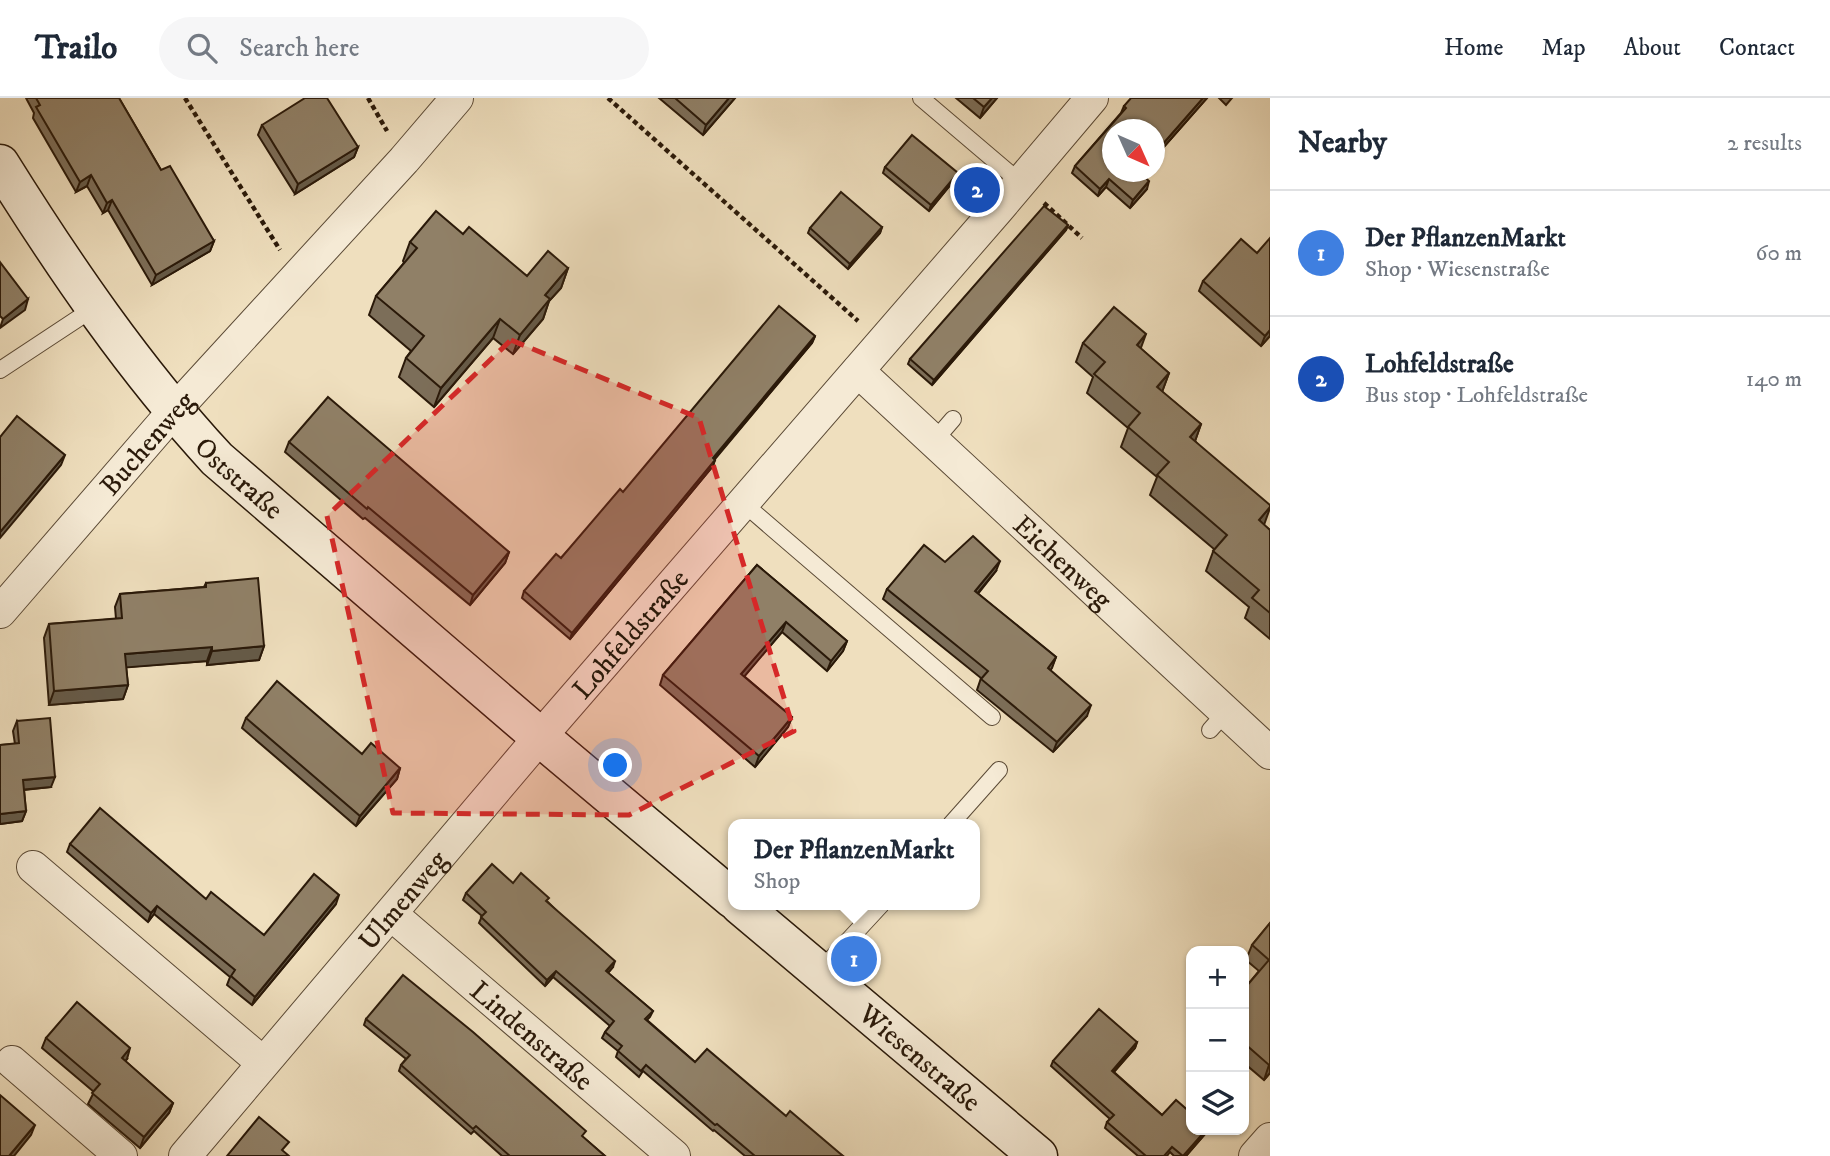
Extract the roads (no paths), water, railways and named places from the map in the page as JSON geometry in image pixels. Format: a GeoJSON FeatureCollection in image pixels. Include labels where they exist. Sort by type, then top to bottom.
{"type":"FeatureCollection","features":[{"type":"Feature","properties":{"kind":"main road","name":"Oststraße"},"geometry":{"type":"LineString","coordinates":[[0,164],[94,308],[173,412],[217,459],[540,737]]}},
{"type":"Feature","properties":{"kind":"main road"},"geometry":{"type":"LineString","coordinates":[[540,737],[728,895]]}},
{"type":"Feature","properties":{"kind":"main road","name":"Wiesenstraße"},"geometry":{"type":"LineString","coordinates":[[746,910],[1038,1156]]}},
{"type":"Feature","properties":{"kind":"street","name":"Buchenweg"},"geometry":{"type":"LineString","coordinates":[[0,612],[173,412],[457,98]]}},
{"type":"Feature","properties":{"kind":"street","name":"Lohfeldstraße"},"geometry":{"type":"LineString","coordinates":[[540,737],[1092,98]]}},
{"type":"Feature","properties":{"kind":"street","name":"Eichenweg"},"geometry":{"type":"LineString","coordinates":[[858,371],[943,430],[1218,721],[1270,753]]}},
{"type":"Feature","properties":{"kind":"street","name":"Ulmenweg"},"geometry":{"type":"LineString","coordinates":[[186,1156],[540,737]]}},
{"type":"Feature","properties":{"kind":"street"},"geometry":{"type":"LineString","coordinates":[[33,867],[263,1063]]}},
{"type":"Feature","properties":{"kind":"street","name":"Lindenstraße"},"geometry":{"type":"LineString","coordinates":[[391,914],[674,1156]]}},
{"type":"Feature","properties":{"kind":"street"},"geometry":{"type":"LineString","coordinates":[[12,1062],[121,1156]]}},
{"type":"Feature","properties":{"kind":"street"},"geometry":{"type":"LineString","coordinates":[[1255,1156],[1270,1139]]}},
{"type":"Feature","properties":{"kind":"lane"},"geometry":{"type":"LineString","coordinates":[[921,98],[1021,183]]}},
{"type":"Feature","properties":{"kind":"lane"},"geometry":{"type":"LineString","coordinates":[[0,370],[94,308]]}},
{"type":"Feature","properties":{"kind":"lane"},"geometry":{"type":"LineString","coordinates":[[743,502],[992,717]]}},
{"type":"Feature","properties":{"kind":"lane"},"geometry":{"type":"LineString","coordinates":[[955,819],[999,770]]}},
{"type":"Feature","properties":{"kind":"lane"},"geometry":{"type":"LineString","coordinates":[[820,971],[876,910]]}},
{"type":"Feature","properties":{"kind":"place","name":"Lohfeldstraße"},"geometry":{"type":"Point","coordinates":[977,190]}},
{"type":"Feature","properties":{"kind":"place","name":"Der PflanzenMarkt"},"geometry":{"type":"Point","coordinates":[854,959]}}]}
